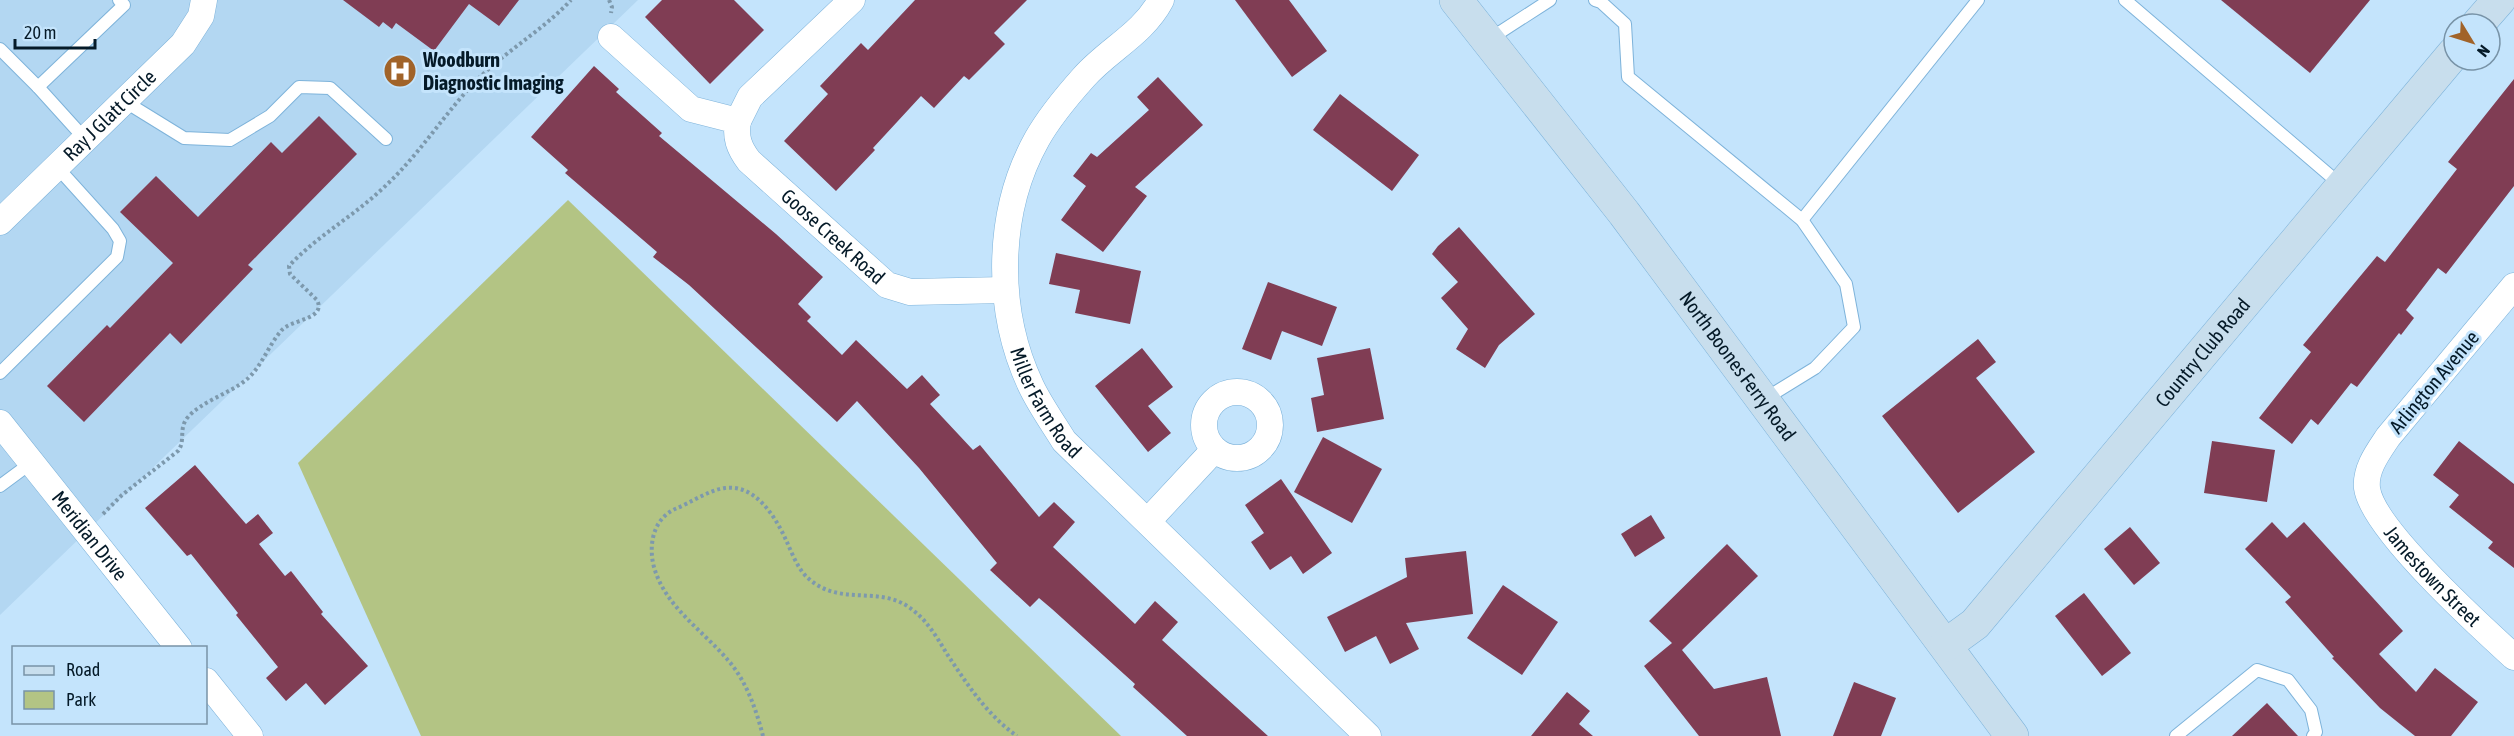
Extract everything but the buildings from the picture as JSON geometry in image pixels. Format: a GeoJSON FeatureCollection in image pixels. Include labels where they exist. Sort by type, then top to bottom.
{"type":"FeatureCollection","features":[{"type":"Feature","properties":{"kind":"main road","name":"North Boones Ferry Road"},"geometry":{"type":"LineString","coordinates":[[1456,0],[1624,213],[2012,736]]}},
{"type":"Feature","properties":{"kind":"main road","name":"Country Club Road"},"geometry":{"type":"LineString","coordinates":[[1946,645],[1975,624],[2442,67]]}},
{"type":"Feature","properties":{"kind":"street","name":"Ray J Glatt Circle"},"geometry":{"type":"LineString","coordinates":[[0,222],[183,44],[201,16],[204,0]]}},
{"type":"Feature","properties":{"kind":"street"},"geometry":{"type":"LineString","coordinates":[[611,37],[691,109],[738,121],[742,108],[750,97],[852,0]]}},
{"type":"Feature","properties":{"kind":"street","name":"Miller Farm Road"},"geometry":{"type":"LineString","coordinates":[[1161,0],[1148,21],[1086,75],[1052,116],[1037,139],[1017,189],[1007,232],[1005,290],[1015,344],[1031,386],[1064,441],[1368,736]]}},
{"type":"Feature","properties":{"kind":"street","name":"Goose Creek Road"},"geometry":{"type":"LineString","coordinates":[[738,121],[736,132],[738,142],[741,152],[749,161],[887,285],[910,292],[1005,290]]}},
{"type":"Feature","properties":{"kind":"street","name":"Arlington Avenue"},"geometry":{"type":"LineString","coordinates":[[2367,485],[2369,470],[2375,456],[2388,437],[2514,286]]}},
{"type":"Feature","properties":{"kind":"street","name":"Meridian Drive"},"geometry":{"type":"LineString","coordinates":[[0,423],[177,646]]}},
{"type":"Feature","properties":{"kind":"street"},"geometry":{"type":"LineString","coordinates":[[1148,521],[1214,450]]}},
{"type":"Feature","properties":{"kind":"street","name":"Jamestown Street"},"geometry":{"type":"LineString","coordinates":[[2367,485],[2375,511],[2395,537],[2467,614],[2514,657]]}},
{"type":"Feature","properties":{"kind":"street"},"geometry":{"type":"LineString","coordinates":[[207,682],[249,736]]}},
{"type":"Feature","properties":{"kind":"lane"},"geometry":{"type":"LineString","coordinates":[[38,87],[124,5],[119,0]]}},
{"type":"Feature","properties":{"kind":"lane"},"geometry":{"type":"LineString","coordinates":[[1487,40],[1550,0]]}},
{"type":"Feature","properties":{"kind":"lane"},"geometry":{"type":"LineString","coordinates":[[1595,0],[1625,24],[1628,77],[1802,220],[1846,284],[1854,327],[1815,368],[1763,400]]}},
{"type":"Feature","properties":{"kind":"lane"},"geometry":{"type":"LineString","coordinates":[[1802,220],[1978,0]]}},
{"type":"Feature","properties":{"kind":"lane"},"geometry":{"type":"LineString","coordinates":[[2125,0],[2342,186]]}},
{"type":"Feature","properties":{"kind":"lane"},"geometry":{"type":"LineString","coordinates":[[0,49],[86,139]]}},
{"type":"Feature","properties":{"kind":"lane"},"geometry":{"type":"LineString","coordinates":[[124,101],[184,138],[230,140],[270,116],[299,87],[330,88],[386,139]]}},
{"type":"Feature","properties":{"kind":"lane"},"geometry":{"type":"LineString","coordinates":[[0,373],[117,257],[120,241],[113,229],[57,166]]}},
{"type":"Feature","properties":{"kind":"lane"},"geometry":{"type":"LineString","coordinates":[[0,486],[36,468]]}},
{"type":"Feature","properties":{"kind":"lane"},"geometry":{"type":"LineString","coordinates":[[2176,736],[2257,670],[2288,680],[2311,710],[2316,732],[2313,736]]}},
{"type":"Feature","properties":{"kind":"path"},"geometry":{"type":"LineString","coordinates":[[87,533],[122,495],[178,451],[182,446],[182,429],[186,419],[253,374],[264,354],[286,325],[315,315],[320,305],[290,274],[289,266],[292,262],[397,175],[423,148],[452,108],[480,77],[502,57],[542,28],[571,0]]}},
{"type":"Feature","properties":{"kind":"path"},"geometry":{"type":"LineString","coordinates":[[763,736],[745,686],[728,660],[670,598],[657,578],[653,561],[652,538],[658,522],[668,513],[723,488],[737,488],[752,495],[768,509],[806,577],[822,589],[836,594],[875,595],[896,600],[913,610],[937,637],[978,699],[1017,736]]}},
{"type":"Feature","properties":{"kind":"shaded area"},"geometry":{"type":"Polygon","coordinates":[[[0,0],[638,0],[0,615],[0,0]]]}},
{"type":"Feature","properties":{"kind":"green space"},"geometry":{"type":"Polygon","coordinates":[[[568,200],[1121,736],[421,736],[298,463],[568,200]]]}},
{"type":"Feature","properties":{"kind":"place","name":"Woodburn Diagnostic Imaging"},"geometry":{"type":"Point","coordinates":[400,71]}}]}
